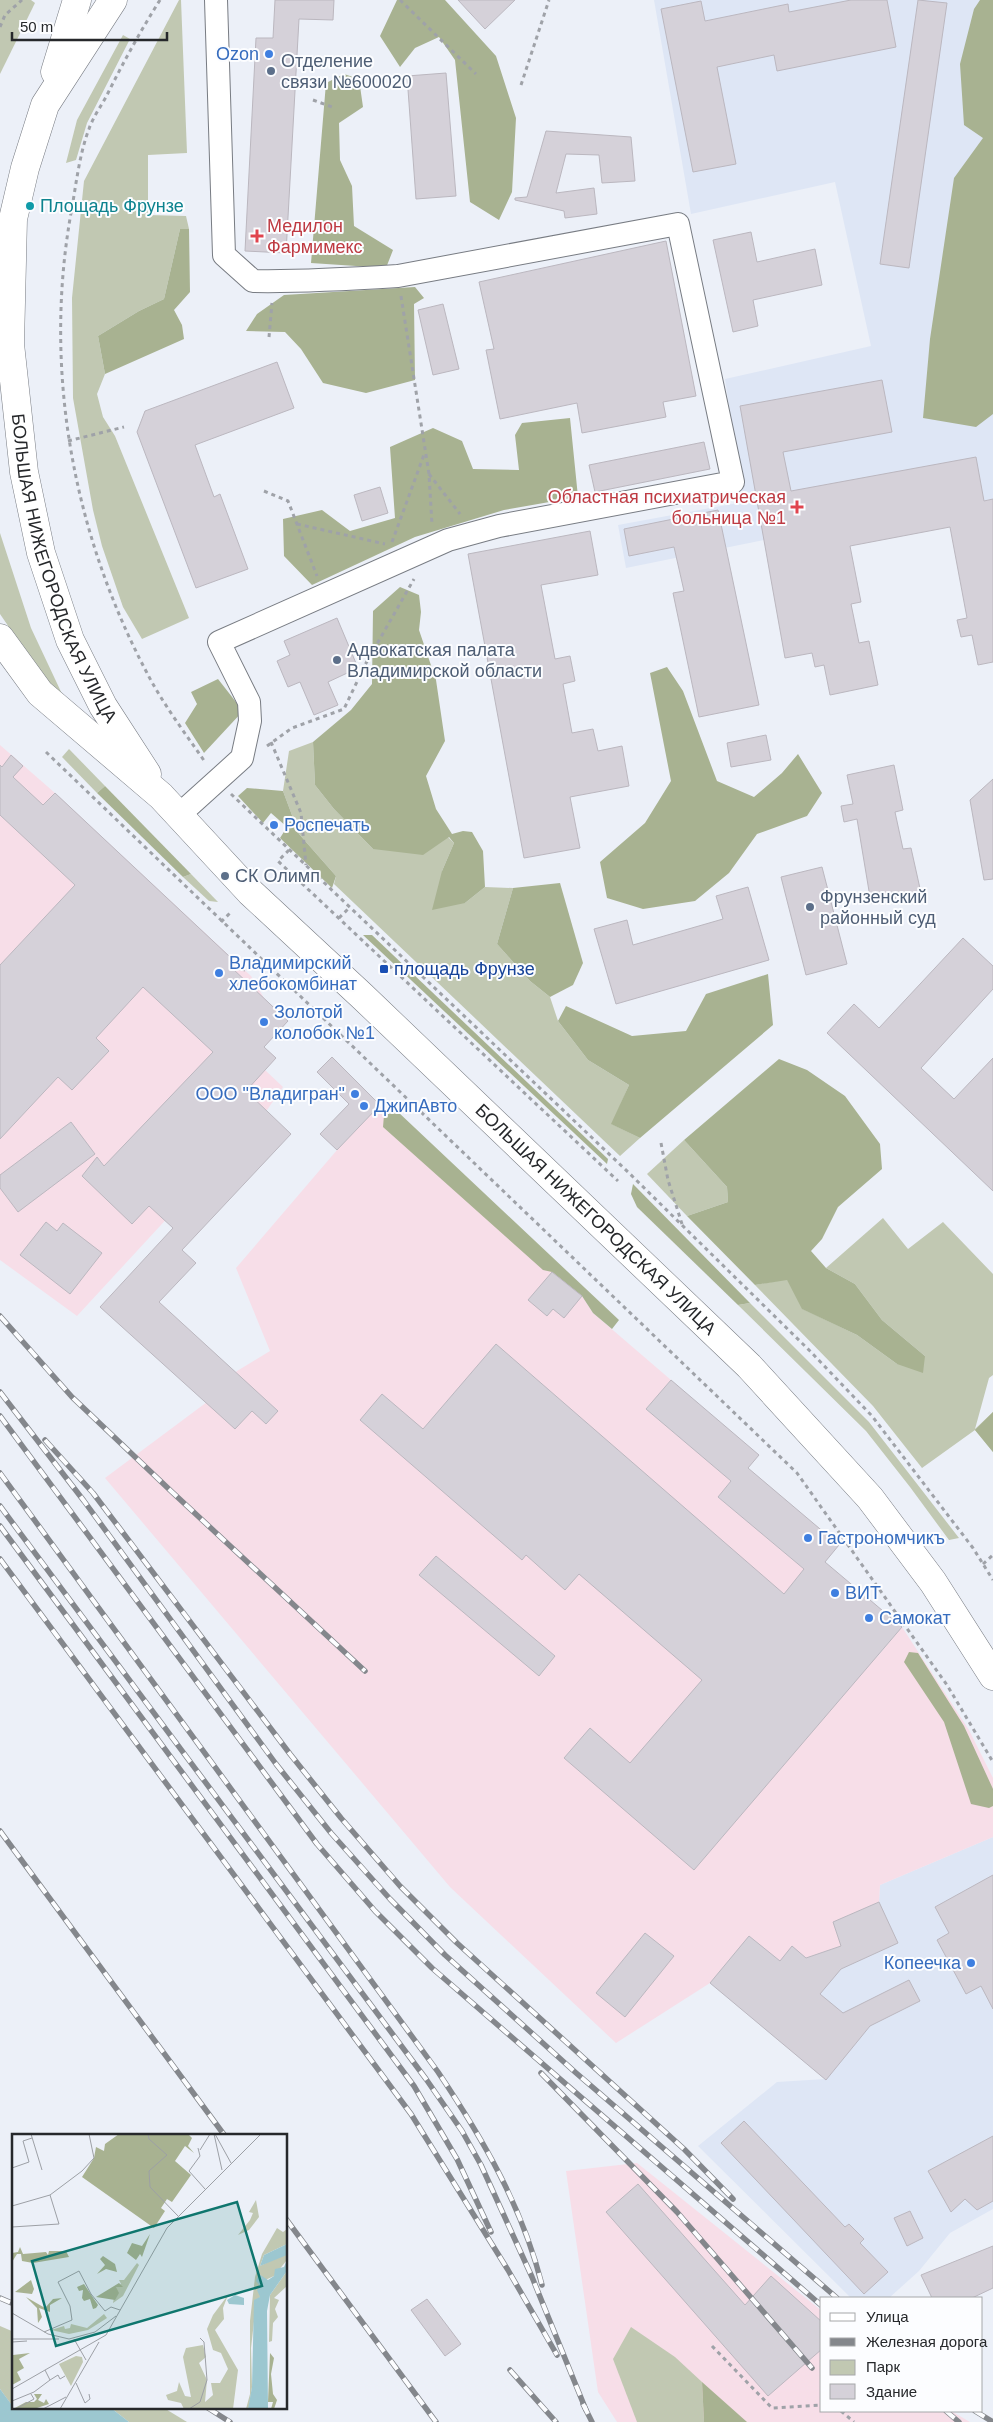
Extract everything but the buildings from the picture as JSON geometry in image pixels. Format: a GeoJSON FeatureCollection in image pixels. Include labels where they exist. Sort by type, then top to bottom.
{"type":"FeatureCollection","features":[{"type":"Feature","properties":{"kind":"main road"},"geometry":{"type":"LineString","coordinates":[[45,105],[77,0]]}},
{"type":"Feature","properties":{"kind":"main road"},"geometry":{"type":"LineString","coordinates":[[45,105],[113,0]]}},
{"type":"Feature","properties":{"kind":"main road","name":"БОЛЬШАЯ НИЖЕГОРОДСКАЯ УЛИЦА"},"geometry":{"type":"LineString","coordinates":[[45,105],[7,220],[10,344],[24,472],[42,553],[70,640],[103,706],[170,805]]}},
{"type":"Feature","properties":{"kind":"main road","name":"БОЛЬШАЯ НИЖЕГОРОДСКАЯ УЛИЦА"},"geometry":{"type":"LineString","coordinates":[[0,638],[40,692],[170,805],[250,892],[348,982],[749,1366],[870,1498],[933,1582],[993,1676]]}},
{"type":"Feature","properties":{"kind":"lane"},"geometry":{"type":"LineString","coordinates":[[170,805],[218,781],[242,758],[250,721],[249,702],[219,642],[434,546],[474,532],[733,482],[678,224],[398,276],[254,281],[224,255],[216,0]]}},
{"type":"Feature","properties":{"kind":"path"},"geometry":{"type":"LineString","coordinates":[[0,26],[5,14],[22,0]]}},
{"type":"Feature","properties":{"kind":"path"},"geometry":{"type":"LineString","coordinates":[[160,0],[136,38],[89,129],[77,180],[66,245],[59,329],[68,441],[91,536],[116,607],[148,674],[170,711],[218,781],[683,1225],[872,1416],[993,1580]]}},
{"type":"Feature","properties":{"kind":"path"},"geometry":{"type":"LineString","coordinates":[[400,0],[476,74]]}},
{"type":"Feature","properties":{"kind":"path"},"geometry":{"type":"LineString","coordinates":[[521,85],[549,0]]}},
{"type":"Feature","properties":{"kind":"path"},"geometry":{"type":"LineString","coordinates":[[313,100],[335,108]]}},
{"type":"Feature","properties":{"kind":"path"},"geometry":{"type":"LineString","coordinates":[[303,224],[320,226]]}},
{"type":"Feature","properties":{"kind":"path"},"geometry":{"type":"LineString","coordinates":[[306,866],[301,813],[271,742],[292,728],[344,709],[365,665],[434,546],[429,474],[398,276]]}},
{"type":"Feature","properties":{"kind":"path"},"geometry":{"type":"LineString","coordinates":[[269,337],[275,281]]}},
{"type":"Feature","properties":{"kind":"path"},"geometry":{"type":"LineString","coordinates":[[68,441],[124,426]]}},
{"type":"Feature","properties":{"kind":"path"},"geometry":{"type":"LineString","coordinates":[[297,524],[390,545],[425,450]]}},
{"type":"Feature","properties":{"kind":"path"},"geometry":{"type":"LineString","coordinates":[[429,474],[474,532]]}},
{"type":"Feature","properties":{"kind":"path"},"geometry":{"type":"LineString","coordinates":[[264,491],[288,500],[324,594]]}},
{"type":"Feature","properties":{"kind":"path"},"geometry":{"type":"LineString","coordinates":[[46,752],[797,1473],[882,1590],[947,1685],[993,1762]]}},
{"type":"Feature","properties":{"kind":"path"},"geometry":{"type":"LineString","coordinates":[[289,850],[278,861],[618,1181]]}},
{"type":"Feature","properties":{"kind":"path"},"geometry":{"type":"LineString","coordinates":[[339,918],[350,908]]}},
{"type":"Feature","properties":{"kind":"path"},"geometry":{"type":"LineString","coordinates":[[221,922],[232,911]]}},
{"type":"Feature","properties":{"kind":"path"},"geometry":{"type":"LineString","coordinates":[[661,1143],[668,1180],[683,1225]]}},
{"type":"Feature","properties":{"kind":"path"},"geometry":{"type":"LineString","coordinates":[[983,1564],[993,1555]]}},
{"type":"Feature","properties":{"kind":"path"},"geometry":{"type":"LineString","coordinates":[[712,2346],[772,2408],[820,2405]]}},
{"type":"Feature","properties":{"kind":"path"},"geometry":{"type":"LineString","coordinates":[[842,2412],[854,2422]]}},
{"type":"Feature","properties":{"kind":"shaded area"},"geometry":{"type":"Polygon","coordinates":[[[654,0],[993,0],[993,499],[804,532],[626,568],[618,525],[743,502],[725,379],[871,346],[835,182],[691,214],[654,0]]]}},
{"type":"Feature","properties":{"kind":"shaded area","name":"Владимирский хлебокомбинат"},"geometry":{"type":"Polygon","coordinates":[[[0,745],[55,793],[251,976],[264,998],[288,1021],[264,1047],[276,1058],[265,1070],[283,1087],[267,1110],[77,1316],[0,1260],[0,745]]]}},
{"type":"Feature","properties":{"kind":"shaded area"},"geometry":{"type":"Polygon","coordinates":[[[380,1105],[552,1272],[582,1296],[593,1313],[671,1380],[646,1409],[731,1481],[718,1497],[804,1569],[792,1584],[877,1657],[902,1627],[969,1730],[993,1778],[993,1837],[880,1885],[879,1902],[833,1922],[841,1946],[806,1958],[792,1946],[780,1961],[749,1936],[710,1983],[616,2043],[450,1887],[105,1478],[207,1402],[237,1371],[270,1351],[236,1268],[337,1150],[380,1105]]]}},
{"type":"Feature","properties":{"kind":"shaded area"},"geometry":{"type":"Polygon","coordinates":[[[993,1837],[993,2209],[950,2233],[919,2271],[890,2297],[850,2297],[698,2146],[777,2082],[825,2079],[710,1983],[749,1936],[792,1946],[841,1945],[833,1922],[879,1902],[880,1885],[993,1837]]]}},
{"type":"Feature","properties":{"kind":"shaded area"},"geometry":{"type":"Polygon","coordinates":[[[637,2163],[820,2309],[820,2412],[953,2412],[970,2422],[617,2422],[598,2392],[566,2171],[637,2163]]]}},
{"type":"Feature","properties":{"kind":"green space"},"geometry":{"type":"Polygon","coordinates":[[[0,0],[31,0],[35,3],[0,74],[0,0]]]}},
{"type":"Feature","properties":{"kind":"green space"},"geometry":{"type":"Polygon","coordinates":[[[179,0],[181,0],[187,153],[148,155],[148,215],[186,216],[189,229],[180,229],[164,299],[139,311],[98,336],[105,374],[97,394],[103,417],[115,436],[189,618],[142,639],[123,607],[102,546],[93,510],[73,398],[72,298],[84,181],[179,0]]]}},
{"type":"Feature","properties":{"kind":"green space"},"geometry":{"type":"Polygon","coordinates":[[[397,0],[445,0],[496,56],[516,118],[512,192],[499,220],[470,202],[455,60],[439,37],[415,48],[400,67],[380,36],[397,0]]]}},
{"type":"Feature","properties":{"kind":"green space"},"geometry":{"type":"Polygon","coordinates":[[[980,0],[993,0],[993,414],[976,427],[923,418],[930,339],[954,178],[983,138],[964,125],[960,64],[974,9],[980,0]]]}},
{"type":"Feature","properties":{"kind":"green space"},"geometry":{"type":"Polygon","coordinates":[[[123,35],[130,39],[87,123],[76,160],[66,163],[77,120],[123,35]]]}},
{"type":"Feature","properties":{"kind":"green space"},"geometry":{"type":"Polygon","coordinates":[[[344,74],[359,79],[363,107],[339,123],[340,160],[352,186],[354,226],[393,250],[386,268],[311,263],[326,83],[344,74]]]}},
{"type":"Feature","properties":{"kind":"green space"},"geometry":{"type":"Polygon","coordinates":[[[180,229],[189,229],[190,292],[174,310],[182,325],[184,339],[105,374],[98,336],[139,311],[164,299],[180,229]]]}},
{"type":"Feature","properties":{"kind":"green space"},"geometry":{"type":"Polygon","coordinates":[[[415,287],[424,298],[414,304],[415,380],[366,393],[323,383],[301,349],[285,332],[246,331],[257,314],[284,295],[415,287]]]}},
{"type":"Feature","properties":{"kind":"green space"},"geometry":{"type":"Polygon","coordinates":[[[570,418],[578,497],[504,510],[415,537],[312,585],[284,556],[283,519],[322,510],[350,531],[395,518],[390,447],[433,428],[462,441],[473,469],[519,470],[515,435],[522,423],[570,418]]]}},
{"type":"Feature","properties":{"kind":"green space"},"geometry":{"type":"Polygon","coordinates":[[[0,533],[31,628],[63,696],[58,699],[0,614],[0,533]]]}},
{"type":"Feature","properties":{"kind":"green space"},"geometry":{"type":"Polygon","coordinates":[[[400,587],[419,595],[421,612],[419,630],[436,680],[445,741],[426,776],[436,809],[452,834],[463,831],[472,832],[483,851],[485,887],[465,903],[432,910],[442,871],[454,843],[449,837],[423,855],[373,849],[334,809],[315,785],[313,742],[351,710],[372,684],[373,611],[400,587]]]}},
{"type":"Feature","properties":{"kind":"green space"},"geometry":{"type":"Polygon","coordinates":[[[667,667],[683,691],[717,781],[754,797],[782,773],[798,754],[822,793],[807,816],[757,834],[729,873],[695,901],[643,909],[607,898],[600,862],[645,823],[671,781],[650,673],[667,667]]]}},
{"type":"Feature","properties":{"kind":"green space"},"geometry":{"type":"Polygon","coordinates":[[[218,679],[243,711],[204,753],[185,723],[197,704],[191,692],[218,679]]]}},
{"type":"Feature","properties":{"kind":"green space"},"geometry":{"type":"Polygon","coordinates":[[[313,742],[315,785],[334,809],[373,849],[448,837],[454,843],[442,871],[465,903],[485,887],[513,888],[497,944],[530,981],[550,997],[558,1021],[588,1060],[629,1085],[612,1124],[640,1138],[620,1156],[334,884],[336,876],[299,834],[283,791],[289,751],[313,742]]]}},
{"type":"Feature","properties":{"kind":"green space"},"geometry":{"type":"Polygon","coordinates":[[[69,749],[105,786],[97,793],[62,757],[69,749]]]}},
{"type":"Feature","properties":{"kind":"green space"},"geometry":{"type":"Polygon","coordinates":[[[105,786],[191,874],[183,877],[97,793],[105,786]]]}},
{"type":"Feature","properties":{"kind":"green space"},"geometry":{"type":"Polygon","coordinates":[[[247,788],[283,791],[299,834],[336,876],[332,888],[280,838],[287,827],[271,813],[263,823],[238,796],[247,788]]]}},
{"type":"Feature","properties":{"kind":"green space"},"geometry":{"type":"Polygon","coordinates":[[[191,874],[218,902],[209,901],[183,877],[191,874]]]}},
{"type":"Feature","properties":{"kind":"green space"},"geometry":{"type":"Polygon","coordinates":[[[560,883],[583,963],[573,985],[550,997],[530,981],[497,944],[513,888],[560,883]]]}},
{"type":"Feature","properties":{"kind":"green space"},"geometry":{"type":"Polygon","coordinates":[[[363,935],[372,935],[608,1159],[607,1164],[363,935]]]}},
{"type":"Feature","properties":{"kind":"green space"},"geometry":{"type":"Polygon","coordinates":[[[768,974],[773,1025],[640,1138],[611,1124],[629,1085],[588,1060],[558,1021],[566,1006],[632,1036],[686,1031],[706,994],[768,974]]]}},
{"type":"Feature","properties":{"kind":"green space"},"geometry":{"type":"Polygon","coordinates":[[[779,1059],[807,1070],[845,1096],[880,1144],[882,1169],[838,1207],[822,1239],[811,1251],[826,1268],[855,1284],[882,1320],[925,1356],[923,1373],[897,1364],[857,1335],[802,1309],[787,1280],[755,1285],[687,1216],[728,1202],[727,1187],[684,1140],[779,1059]]]}},
{"type":"Feature","properties":{"kind":"green space"},"geometry":{"type":"Polygon","coordinates":[[[397,1111],[619,1320],[612,1329],[593,1313],[582,1296],[552,1272],[543,1270],[383,1127],[384,1115],[397,1111]]]}},
{"type":"Feature","properties":{"kind":"green space"},"geometry":{"type":"Polygon","coordinates":[[[684,1140],[727,1187],[728,1202],[687,1216],[647,1174],[684,1140]]]}},
{"type":"Feature","properties":{"kind":"green space"},"geometry":{"type":"Polygon","coordinates":[[[633,1184],[750,1303],[738,1305],[637,1207],[631,1194],[633,1184]]]}},
{"type":"Feature","properties":{"kind":"green space"},"geometry":{"type":"Polygon","coordinates":[[[883,1218],[908,1249],[943,1222],[993,1274],[993,1375],[989,1378],[975,1429],[993,1412],[993,1452],[975,1430],[922,1468],[873,1406],[755,1285],[787,1279],[803,1309],[857,1335],[897,1364],[925,1356],[882,1320],[855,1284],[826,1268],[883,1218]]]}},
{"type":"Feature","properties":{"kind":"green space"},"geometry":{"type":"Polygon","coordinates":[[[750,1303],[869,1422],[959,1538],[949,1540],[866,1431],[738,1305],[750,1303]]]}},
{"type":"Feature","properties":{"kind":"green space"},"geometry":{"type":"Polygon","coordinates":[[[993,1412],[993,1452],[975,1430],[993,1412]]]}},
{"type":"Feature","properties":{"kind":"green space"},"geometry":{"type":"Polygon","coordinates":[[[909,1652],[918,1653],[964,1726],[993,1789],[993,1806],[989,1808],[971,1804],[944,1722],[904,1662],[909,1652]]]}},
{"type":"Feature","properties":{"kind":"green space"},"geometry":{"type":"Polygon","coordinates":[[[0,2326],[12,2331],[12,2406],[0,2389],[0,2326]]]}},
{"type":"Feature","properties":{"kind":"green space"},"geometry":{"type":"Polygon","coordinates":[[[631,2327],[675,2357],[702,2382],[704,2422],[637,2422],[613,2359],[631,2327]]]}},
{"type":"Feature","properties":{"kind":"green space"},"geometry":{"type":"Polygon","coordinates":[[[702,2382],[747,2422],[704,2422],[702,2382]]]}},
{"type":"Feature","properties":{"kind":"green space"},"geometry":{"type":"Polygon","coordinates":[[[114,2410],[167,2410],[187,2422],[129,2422],[114,2410]]]}},
{"type":"Feature","properties":{"kind":"water"},"geometry":{"type":"Polygon","coordinates":[[[0,2389],[12,2405],[12,2410],[114,2410],[129,2422],[0,2422],[0,2389]]]}},
{"type":"Feature","properties":{"kind":"railway"},"geometry":{"type":"LineString","coordinates":[[0,1316],[72,1397],[365,1671]]}},
{"type":"Feature","properties":{"kind":"railway"},"geometry":{"type":"LineString","coordinates":[[0,1392],[84,1501],[276,1764],[331,1833],[390,1899],[445,1955],[575,2072],[836,2297]]}},
{"type":"Feature","properties":{"kind":"railway"},"geometry":{"type":"LineString","coordinates":[[0,1416],[317,1844],[375,1911],[432,1968],[820,2304]]}},
{"type":"Feature","properties":{"kind":"railway"},"geometry":{"type":"LineString","coordinates":[[45,1440],[93,1493],[290,1754],[341,1818],[400,1886],[457,1943],[684,2149],[733,2199]]}},
{"type":"Feature","properties":{"kind":"railway"},"geometry":{"type":"LineString","coordinates":[[0,1473],[438,2072],[470,2122],[499,2174],[524,2228],[542,2285]]}},
{"type":"Feature","properties":{"kind":"railway"},"geometry":{"type":"LineString","coordinates":[[0,1506],[426,2079],[462,2131],[481,2165],[532,2277],[586,2410]]}},
{"type":"Feature","properties":{"kind":"railway"},"geometry":{"type":"LineString","coordinates":[[0,1526],[414,2086],[457,2159],[491,2232]]}},
{"type":"Feature","properties":{"kind":"railway"},"geometry":{"type":"LineString","coordinates":[[0,1559],[411,2114],[508,2270],[557,2355]]}},
{"type":"Feature","properties":{"kind":"railway"},"geometry":{"type":"LineString","coordinates":[[0,1831],[224,2134]]}},
{"type":"Feature","properties":{"kind":"railway"},"geometry":{"type":"LineString","coordinates":[[541,2073],[677,2212],[812,2368]]}},
{"type":"Feature","properties":{"kind":"railway"},"geometry":{"type":"LineString","coordinates":[[288,2222],[436,2422]]}},
{"type":"Feature","properties":{"kind":"railway"},"geometry":{"type":"LineString","coordinates":[[0,2298],[12,2303]]}},
{"type":"Feature","properties":{"kind":"railway"},"geometry":{"type":"LineString","coordinates":[[510,2370],[556,2422]]}},
{"type":"Feature","properties":{"kind":"railway"},"geometry":{"type":"LineString","coordinates":[[583,2404],[592,2422]]}},
{"type":"Feature","properties":{"kind":"railway"},"geometry":{"type":"LineString","coordinates":[[211,2410],[230,2422]]}},
{"type":"Feature","properties":{"kind":"railway"},"geometry":{"type":"LineString","coordinates":[[947,2412],[959,2422]]}},
{"type":"Feature","properties":{"kind":"railway"},"geometry":{"type":"LineString","coordinates":[[977,2412],[993,2422]]}},
{"type":"Feature","properties":{"kind":"place","name":"Ozon"},"geometry":{"type":"Point","coordinates":[269,54]}},
{"type":"Feature","properties":{"kind":"place","name":"Отделение связи №600020"},"geometry":{"type":"Point","coordinates":[271,71]}},
{"type":"Feature","properties":{"kind":"place","name":"Площадь Фрунзе"},"geometry":{"type":"Point","coordinates":[30,206]}},
{"type":"Feature","properties":{"kind":"place","name":"Медилон Фармимекс"},"geometry":{"type":"Point","coordinates":[257,236]}},
{"type":"Feature","properties":{"kind":"place","name":"Областная психиатрическая больница №1"},"geometry":{"type":"Point","coordinates":[797,507]}},
{"type":"Feature","properties":{"kind":"place","name":"Адвокатская палата Владимирской области"},"geometry":{"type":"Point","coordinates":[337,660]}},
{"type":"Feature","properties":{"kind":"place","name":"Роспечать"},"geometry":{"type":"Point","coordinates":[274,825]}},
{"type":"Feature","properties":{"kind":"place","name":"СК Олимп"},"geometry":{"type":"Point","coordinates":[225,876]}},
{"type":"Feature","properties":{"kind":"place","name":"Фрунзенский районный суд"},"geometry":{"type":"Point","coordinates":[810,907]}},
{"type":"Feature","properties":{"kind":"place","name":"площадь Фрунзе"},"geometry":{"type":"Point","coordinates":[384,969]}},
{"type":"Feature","properties":{"kind":"place","name":"Владимирский хлебокомбинат"},"geometry":{"type":"Point","coordinates":[219,973]}},
{"type":"Feature","properties":{"kind":"place","name":"Золотой колобок №1"},"geometry":{"type":"Point","coordinates":[264,1022]}},
{"type":"Feature","properties":{"kind":"place","name":"ООО \"Владигран\""},"geometry":{"type":"Point","coordinates":[355,1094]}},
{"type":"Feature","properties":{"kind":"place","name":"ДжипАвто"},"geometry":{"type":"Point","coordinates":[364,1106]}},
{"type":"Feature","properties":{"kind":"place","name":"Гастрономчикъ"},"geometry":{"type":"Point","coordinates":[808,1538]}},
{"type":"Feature","properties":{"kind":"place","name":"ВИТ"},"geometry":{"type":"Point","coordinates":[835,1593]}},
{"type":"Feature","properties":{"kind":"place","name":"Самокат"},"geometry":{"type":"Point","coordinates":[869,1618]}},
{"type":"Feature","properties":{"kind":"place","name":"Копеечка"},"geometry":{"type":"Point","coordinates":[971,1963]}}]}
